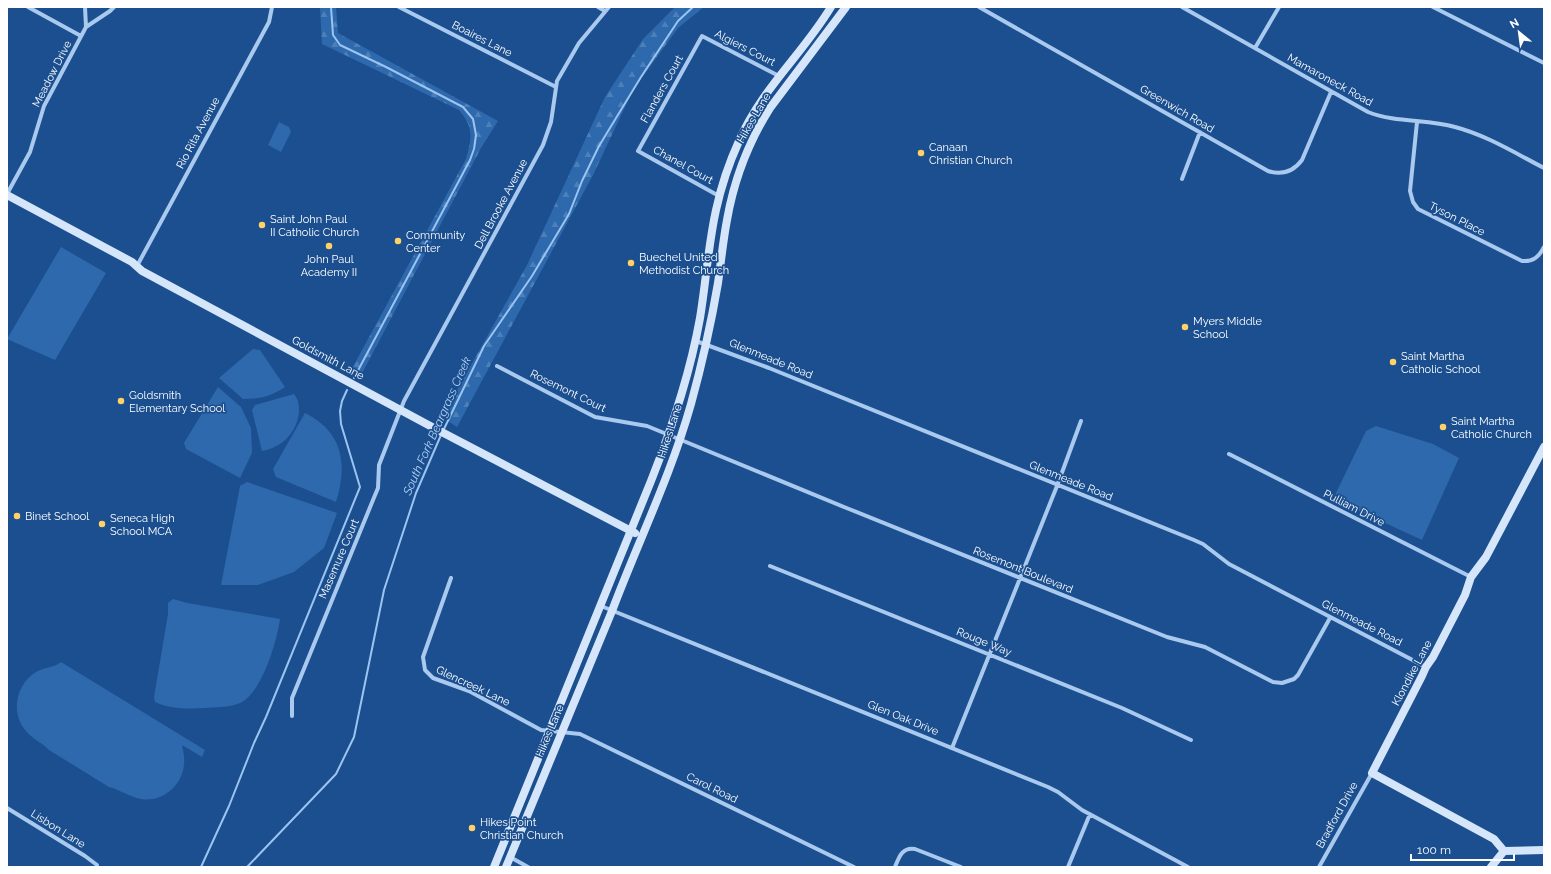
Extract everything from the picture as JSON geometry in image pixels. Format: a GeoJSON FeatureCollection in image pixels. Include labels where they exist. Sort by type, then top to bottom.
{"type":"FeatureCollection","features":[{"type":"Feature","properties":{"kind":"main road","name":"Hikes Lane"},"geometry":{"type":"LineString","coordinates":[[494,867],[669,435],[680,401],[695,341],[711,237],[720,196],[730,164],[748,121],[760,102],[831,7]]}},
{"type":"Feature","properties":{"kind":"main road","name":"Hikes Lane"},"geometry":{"type":"LineString","coordinates":[[506,867],[612,611],[641,536],[666,479],[680,440],[707,344],[727,220],[737,178],[745,154],[770,108],[846,7]]}},
{"type":"Feature","properties":{"kind":"main road","name":"Goldsmith Lane"},"geometry":{"type":"LineString","coordinates":[[7,195],[132,262],[142,271],[445,434],[641,536]]}},
{"type":"Feature","properties":{"kind":"main road","name":"Klondike Lane"},"geometry":{"type":"LineString","coordinates":[[1372,773],[1426,667],[1433,657],[1466,595],[1472,577],[1486,557],[1544,447]]}},
{"type":"Feature","properties":{"kind":"main road"},"geometry":{"type":"LineString","coordinates":[[1372,773],[1494,839],[1504,851]]}},
{"type":"Feature","properties":{"kind":"main road"},"geometry":{"type":"LineString","coordinates":[[1491,867],[1504,851],[1544,850]]}},
{"type":"Feature","properties":{"kind":"street"},"geometry":{"type":"LineString","coordinates":[[28,7],[81,36]]}},
{"type":"Feature","properties":{"kind":"street"},"geometry":{"type":"LineString","coordinates":[[85,7],[86,27]]}},
{"type":"Feature","properties":{"kind":"street","name":"Meadow Drive"},"geometry":{"type":"LineString","coordinates":[[7,195],[30,152],[44,106],[86,27],[114,7]]}},
{"type":"Feature","properties":{"kind":"street","name":"Rio Rita Avenue"},"geometry":{"type":"LineString","coordinates":[[137,266],[269,22],[272,7]]}},
{"type":"Feature","properties":{"kind":"street","name":"Boaires Lane"},"geometry":{"type":"LineString","coordinates":[[399,7],[556,87]]}},
{"type":"Feature","properties":{"kind":"street"},"geometry":{"type":"LineString","coordinates":[[598,7],[605,11]]}},
{"type":"Feature","properties":{"kind":"street","name":"Dell Brooke Avenue"},"geometry":{"type":"LineString","coordinates":[[400,409],[543,145],[551,122],[557,81],[579,43],[609,7]]}},
{"type":"Feature","properties":{"kind":"street","name":"Greenwich Road"},"geometry":{"type":"LineString","coordinates":[[979,7],[1268,171],[1279,173],[1285,172],[1296,167],[1302,160],[1331,92]]}},
{"type":"Feature","properties":{"kind":"street","name":"Mamaroneck Road"},"geometry":{"type":"LineString","coordinates":[[1182,7],[1331,92],[1378,116],[1417,122],[1445,124],[1474,133],[1544,168]]}},
{"type":"Feature","properties":{"kind":"street"},"geometry":{"type":"LineString","coordinates":[[1255,48],[1278,7]]}},
{"type":"Feature","properties":{"kind":"street"},"geometry":{"type":"LineString","coordinates":[[1433,7],[1544,63]]}},
{"type":"Feature","properties":{"kind":"street","name":"Algiers Court"},"geometry":{"type":"LineString","coordinates":[[702,36],[779,76]]}},
{"type":"Feature","properties":{"kind":"street","name":"Flanders Court"},"geometry":{"type":"LineString","coordinates":[[638,151],[702,36]]}},
{"type":"Feature","properties":{"kind":"street","name":"Tyson Place"},"geometry":{"type":"LineString","coordinates":[[1417,122],[1410,191],[1413,202],[1418,209],[1522,261],[1535,259],[1544,247]]}},
{"type":"Feature","properties":{"kind":"street"},"geometry":{"type":"LineString","coordinates":[[1182,179],[1200,132]]}},
{"type":"Feature","properties":{"kind":"street","name":"Chanel Court"},"geometry":{"type":"LineString","coordinates":[[638,151],[720,196]]}},
{"type":"Feature","properties":{"kind":"street","name":"Glenmeade Road"},"geometry":{"type":"LineString","coordinates":[[695,341],[707,344],[806,383],[1203,544],[1229,564],[1426,667]]}},
{"type":"Feature","properties":{"kind":"street","name":"Rosemont Court"},"geometry":{"type":"LineString","coordinates":[[497,366],[595,417],[647,426],[680,440]]}},
{"type":"Feature","properties":{"kind":"street","name":"Masemure Court"},"geometry":{"type":"LineString","coordinates":[[292,716],[292,698],[378,488],[378,465],[400,409]]}},
{"type":"Feature","properties":{"kind":"street"},"geometry":{"type":"LineString","coordinates":[[952,748],[1057,486],[1081,421]]}},
{"type":"Feature","properties":{"kind":"street","name":"Rosemont Boulevard"},"geometry":{"type":"LineString","coordinates":[[680,440],[1166,637],[1205,647],[1278,683],[1287,682],[1298,675],[1330,618]]}},
{"type":"Feature","properties":{"kind":"street","name":"Pulliam Drive"},"geometry":{"type":"LineString","coordinates":[[1229,454],[1472,577]]}},
{"type":"Feature","properties":{"kind":"street","name":"Rouge Way"},"geometry":{"type":"LineString","coordinates":[[770,566],[1122,708],[1191,740]]}},
{"type":"Feature","properties":{"kind":"street","name":"Glencreek Lane"},"geometry":{"type":"LineString","coordinates":[[451,578],[426,650],[423,662],[425,670],[433,678],[469,691],[541,730],[562,731]]}},
{"type":"Feature","properties":{"kind":"street","name":"Glen Oak Drive"},"geometry":{"type":"LineString","coordinates":[[600,606],[1048,787],[1058,792],[1082,810],[1188,867]]}},
{"type":"Feature","properties":{"kind":"street","name":"Carol Road"},"geometry":{"type":"LineString","coordinates":[[562,731],[580,734],[854,867]]}},
{"type":"Feature","properties":{"kind":"street","name":"Bradford Drive"},"geometry":{"type":"LineString","coordinates":[[1319,867],[1372,773]]}},
{"type":"Feature","properties":{"kind":"street","name":"Lisbon Lane"},"geometry":{"type":"LineString","coordinates":[[7,808],[85,856],[97,865],[97,867]]}},
{"type":"Feature","properties":{"kind":"street"},"geometry":{"type":"LineString","coordinates":[[1068,867],[1090,814]]}},
{"type":"Feature","properties":{"kind":"street"},"geometry":{"type":"LineString","coordinates":[[895,867],[903,851],[910,848],[915,848],[961,867]]}},
{"type":"Feature","properties":{"kind":"street"},"geometry":{"type":"LineString","coordinates":[[510,857],[528,867]]}},
{"type":"Feature","properties":{"kind":"green space"},"geometry":{"type":"Polygon","coordinates":[[[320,7],[336,7],[338,33],[498,121],[481,148],[359,379],[349,374],[466,159],[470,145],[470,133],[467,122],[459,110],[322,44],[320,7]]]}},
{"type":"Feature","properties":{"kind":"green space"},"geometry":{"type":"Polygon","coordinates":[[[675,7],[704,7],[678,28],[633,90],[593,175],[457,427],[442,417],[527,265],[605,97],[643,39],[675,7]]]}},
{"type":"Feature","properties":{"kind":"green space"},"geometry":{"type":"Polygon","coordinates":[[[279,122],[289,127],[291,132],[281,152],[268,145],[279,122]]]}},
{"type":"Feature","properties":{"kind":"green space"},"geometry":{"type":"Polygon","coordinates":[[[61,247],[106,273],[55,360],[7,339],[61,247]]]}},
{"type":"Feature","properties":{"kind":"green space"},"geometry":{"type":"Polygon","coordinates":[[[253,349],[260,350],[285,387],[266,396],[243,399],[219,378],[253,349]]]}},
{"type":"Feature","properties":{"kind":"green space"},"geometry":{"type":"Polygon","coordinates":[[[218,387],[241,407],[251,428],[252,453],[240,478],[186,449],[184,443],[218,387]]]}},
{"type":"Feature","properties":{"kind":"green space"},"geometry":{"type":"Polygon","coordinates":[[[294,394],[298,401],[299,408],[298,420],[295,427],[282,443],[276,447],[262,451],[252,410],[255,405],[294,394]]]}},
{"type":"Feature","properties":{"kind":"green space"},"geometry":{"type":"Polygon","coordinates":[[[305,413],[318,421],[328,430],[335,439],[339,450],[342,475],[336,502],[276,477],[273,469],[305,413]]]}},
{"type":"Feature","properties":{"kind":"green space"},"geometry":{"type":"Polygon","coordinates":[[[1376,426],[1433,444],[1459,458],[1422,540],[1333,499],[1366,431],[1376,426]]]}},
{"type":"Feature","properties":{"kind":"green space"},"geometry":{"type":"Polygon","coordinates":[[[247,482],[337,513],[324,548],[294,572],[258,585],[221,585],[240,486],[247,482]]]}},
{"type":"Feature","properties":{"kind":"green space"},"geometry":{"type":"Polygon","coordinates":[[[173,599],[187,603],[280,619],[276,640],[262,678],[248,697],[240,703],[227,707],[179,708],[155,702],[154,697],[168,614],[168,603],[173,599]]]}},
{"type":"Feature","properties":{"kind":"green space"},"geometry":{"type":"Polygon","coordinates":[[[61,662],[205,750],[202,757],[182,745],[184,761],[183,772],[180,779],[170,791],[164,795],[149,800],[137,798],[109,787],[49,750],[28,734],[21,724],[17,708],[18,699],[20,691],[29,677],[39,670],[61,662]]]}},
{"type":"Feature","properties":{"kind":"waterway"},"geometry":{"type":"LineString","coordinates":[[331,7],[333,35],[340,45],[463,107],[473,119],[476,135],[474,149],[470,160],[354,378]]}},
{"type":"Feature","properties":{"kind":"waterway","name":"South Fork Beargrass Creek"},"geometry":{"type":"LineString","coordinates":[[443,431],[484,346],[532,276],[569,214],[582,181],[599,146],[641,77],[678,21],[693,7]]}},
{"type":"Feature","properties":{"kind":"waterway"},"geometry":{"type":"LineString","coordinates":[[201,867],[229,806],[360,487],[341,424],[340,411],[342,401],[347,390]]}},
{"type":"Feature","properties":{"kind":"waterway","name":"South Fork Beargrass Creek"},"geometry":{"type":"LineString","coordinates":[[247,867],[336,774],[354,737],[384,590],[416,493],[441,435]]}},
{"type":"Feature","properties":{"kind":"place","name":"Canaan Christian Church"},"geometry":{"type":"Point","coordinates":[921,153]}},
{"type":"Feature","properties":{"kind":"place","name":"Saint John Paul II Catholic Church"},"geometry":{"type":"Point","coordinates":[262,225]}},
{"type":"Feature","properties":{"kind":"place","name":"Community Center"},"geometry":{"type":"Point","coordinates":[398,241]}},
{"type":"Feature","properties":{"kind":"place","name":"John Paul Academy II"},"geometry":{"type":"Point","coordinates":[329,246]}},
{"type":"Feature","properties":{"kind":"place","name":"Buechel United Methodist Church"},"geometry":{"type":"Point","coordinates":[631,263]}},
{"type":"Feature","properties":{"kind":"place","name":"Myers Middle School"},"geometry":{"type":"Point","coordinates":[1185,327]}},
{"type":"Feature","properties":{"kind":"place","name":"Saint Martha Catholic School"},"geometry":{"type":"Point","coordinates":[1393,362]}},
{"type":"Feature","properties":{"kind":"place","name":"Goldsmith Elementary School"},"geometry":{"type":"Point","coordinates":[121,401]}},
{"type":"Feature","properties":{"kind":"place","name":"Saint Martha Catholic Church"},"geometry":{"type":"Point","coordinates":[1443,427]}},
{"type":"Feature","properties":{"kind":"place","name":"Binet School"},"geometry":{"type":"Point","coordinates":[17,516]}},
{"type":"Feature","properties":{"kind":"place","name":"Seneca High School MCA"},"geometry":{"type":"Point","coordinates":[102,524]}},
{"type":"Feature","properties":{"kind":"place","name":"Hikes Point Christian Church"},"geometry":{"type":"Point","coordinates":[472,828]}}]}
